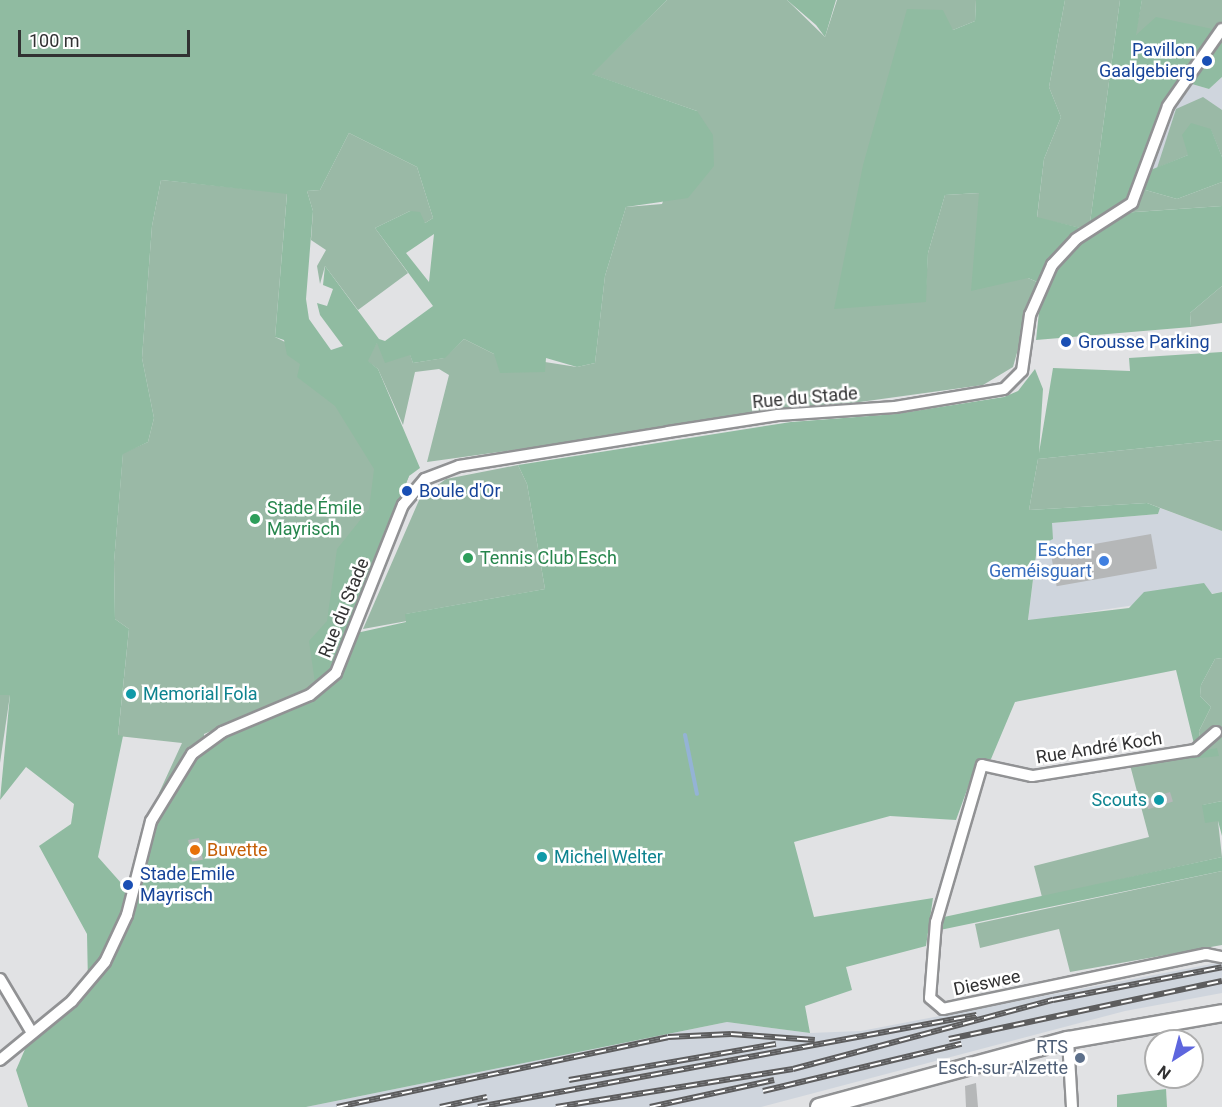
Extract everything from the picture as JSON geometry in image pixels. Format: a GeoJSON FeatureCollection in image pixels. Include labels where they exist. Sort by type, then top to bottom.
{"type":"FeatureCollection","features":[{"type":"Feature","properties":{"kind":"main road"},"geometry":{"type":"LineString","coordinates":[[819,1107],[1068,1040],[1222,1013]]}},
{"type":"Feature","properties":{"kind":"street","name":"Rue du Stade"},"geometry":{"type":"LineString","coordinates":[[0,1059],[72,1001],[105,962],[127,915],[151,821],[192,754],[222,732],[310,695],[336,673],[403,505],[425,479],[459,466],[701,427],[894,407],[1004,389],[1022,371],[1026,354],[1029,315],[1052,265],[1076,239],[1132,203],[1142,189],[1165,113],[1222,29]]}},
{"type":"Feature","properties":{"kind":"street","name":"Rue André Koch"},"geometry":{"type":"LineString","coordinates":[[982,765],[1032,776],[1194,750],[1216,732]]}},
{"type":"Feature","properties":{"kind":"street","name":"Dieswee"},"geometry":{"type":"LineString","coordinates":[[982,765],[936,922],[930,998],[937,1009],[1206,954],[1222,957]]}},
{"type":"Feature","properties":{"kind":"street"},"geometry":{"type":"LineString","coordinates":[[0,979],[32,1033]]}},
{"type":"Feature","properties":{"kind":"street"},"geometry":{"type":"LineString","coordinates":[[1068,1040],[1072,1107]]}},
{"type":"Feature","properties":{"kind":"shaded area"},"geometry":{"type":"Polygon","coordinates":[[[1222,77],[1222,157],[1147,171],[1162,120],[1185,82],[1209,89],[1222,77]]]}},
{"type":"Feature","properties":{"kind":"shaded area"},"geometry":{"type":"Polygon","coordinates":[[[1160,508],[1222,531],[1222,592],[1028,621],[1037,547],[1052,523],[1158,514],[1160,508]]]}},
{"type":"Feature","properties":{"kind":"shaded area"},"geometry":{"type":"Polygon","coordinates":[[[1222,962],[1222,993],[1125,1011],[761,1107],[306,1107],[727,1022],[810,1033],[861,1031],[1222,962]]]}},
{"type":"Feature","properties":{"kind":"green space"},"geometry":{"type":"Polygon","coordinates":[[[0,0],[667,0],[592,74],[697,111],[713,135],[714,166],[688,198],[626,207],[605,276],[595,363],[577,367],[546,358],[545,372],[500,373],[494,354],[464,339],[445,358],[413,363],[410,355],[385,363],[377,343],[368,361],[378,369],[420,468],[409,476],[332,668],[320,684],[315,683],[309,641],[327,621],[337,549],[369,509],[374,469],[335,406],[297,377],[300,364],[287,355],[284,340],[275,337],[287,194],[161,180],[152,226],[142,358],[154,418],[148,442],[123,454],[114,562],[115,619],[129,629],[118,735],[123,736],[98,857],[130,893],[142,845],[204,744],[325,686],[354,629],[361,632],[406,622],[405,614],[545,589],[527,484],[518,465],[791,422],[896,414],[1004,397],[1018,391],[1035,369],[1043,389],[1039,453],[1053,368],[1130,371],[1129,358],[1222,352],[1222,440],[1038,459],[1029,510],[1147,503],[1160,508],[1158,514],[1052,523],[1053,539],[1037,547],[1028,620],[1129,608],[1144,592],[1204,583],[1212,594],[1222,592],[1222,658],[1215,659],[1201,685],[1200,696],[1211,707],[1199,731],[1202,751],[1217,748],[1219,756],[1190,759],[1196,752],[1176,670],[1015,702],[991,759],[984,759],[971,779],[956,820],[890,816],[794,842],[814,917],[933,898],[926,946],[846,967],[852,990],[805,1006],[810,1033],[727,1022],[306,1107],[28,1107],[16,1070],[32,1033],[88,984],[87,934],[39,846],[71,824],[74,804],[26,767],[0,800],[10,695],[0,695],[0,0]],[[349,133],[320,190],[307,191],[313,211],[306,299],[309,319],[331,350],[343,346],[320,315],[317,303],[327,306],[333,289],[323,285],[325,266],[379,339],[385,341],[433,306],[375,228],[410,211],[420,212],[425,223],[433,218],[417,167],[349,133]],[[434,234],[406,253],[429,282],[434,234]]]}},
{"type":"Feature","properties":{"kind":"green space"},"geometry":{"type":"Polygon","coordinates":[[[667,0],[787,0],[825,37],[837,0],[976,0],[975,21],[953,30],[907,10],[925,302],[928,253],[945,195],[980,193],[1028,278],[1037,282],[1013,367],[983,385],[427,462],[449,375],[439,369],[415,372],[403,425],[378,369],[367,361],[377,342],[410,354],[413,363],[444,358],[464,339],[494,354],[577,367],[595,363],[605,276],[626,207],[662,204],[697,111],[591,74],[667,0]]]}},
{"type":"Feature","properties":{"kind":"green space"},"geometry":{"type":"Polygon","coordinates":[[[787,0],[836,0],[825,37],[816,25],[787,0]]]}},
{"type":"Feature","properties":{"kind":"green space"},"geometry":{"type":"Polygon","coordinates":[[[976,0],[1065,0],[1049,87],[1061,117],[1044,159],[1037,217],[1089,230],[1120,0],[1142,0],[1136,35],[1156,17],[1222,31],[1222,77],[1209,89],[1185,82],[1168,106],[1148,171],[1188,155],[1182,135],[1191,123],[1211,129],[1222,157],[1222,182],[1177,199],[1142,189],[1121,213],[1222,206],[1222,286],[1190,313],[1191,327],[1036,340],[1042,284],[1028,278],[971,291],[979,193],[945,195],[928,253],[926,302],[834,309],[863,165],[907,9],[943,10],[953,30],[975,21],[976,0]]]}},
{"type":"Feature","properties":{"kind":"green space"},"geometry":{"type":"Polygon","coordinates":[[[1065,0],[1120,0],[1089,230],[1037,218],[1044,159],[1061,117],[1049,87],[1065,0]]]}},
{"type":"Feature","properties":{"kind":"green space"},"geometry":{"type":"Polygon","coordinates":[[[1142,0],[1222,0],[1222,31],[1135,35],[1142,0]]]}},
{"type":"Feature","properties":{"kind":"green space"},"geometry":{"type":"Polygon","coordinates":[[[1203,97],[1222,110],[1222,157],[1211,130],[1188,155],[1157,168],[1176,109],[1203,97]]]}},
{"type":"Feature","properties":{"kind":"green space"},"geometry":{"type":"Polygon","coordinates":[[[349,133],[417,167],[433,218],[425,223],[410,211],[375,228],[408,273],[358,310],[325,266],[320,284],[317,266],[326,250],[311,240],[313,211],[307,191],[320,190],[349,133]]]}},
{"type":"Feature","properties":{"kind":"green space","name":"Stade Émile Mayrisch"},"geometry":{"type":"Polygon","coordinates":[[[161,180],[287,193],[275,337],[323,361],[409,476],[332,668],[309,691],[204,734],[204,744],[160,805],[159,793],[182,743],[118,736],[129,629],[115,619],[114,562],[123,453],[148,442],[154,418],[142,358],[152,226],[161,180]]]}},
{"type":"Feature","properties":{"kind":"green space"},"geometry":{"type":"Polygon","coordinates":[[[1222,182],[1222,206],[1120,213],[1142,189],[1177,199],[1222,182]]]}},
{"type":"Feature","properties":{"kind":"green space"},"geometry":{"type":"Polygon","coordinates":[[[1222,286],[1222,323],[1191,327],[1190,313],[1222,286]]]}},
{"type":"Feature","properties":{"kind":"green space"},"geometry":{"type":"Polygon","coordinates":[[[1222,440],[1222,531],[1147,503],[1029,510],[1038,459],[1222,440]]]}},
{"type":"Feature","properties":{"kind":"green space","name":"Tennis Club Esch"},"geometry":{"type":"Polygon","coordinates":[[[518,465],[527,484],[545,589],[406,614],[407,621],[363,629],[420,498],[446,479],[518,465]]]}},
{"type":"Feature","properties":{"kind":"green space"},"geometry":{"type":"Polygon","coordinates":[[[1222,658],[1222,801],[1203,805],[1218,821],[1222,857],[1042,897],[1034,866],[1149,837],[1130,765],[1202,751],[1199,731],[1211,707],[1200,696],[1201,685],[1215,659],[1222,658]]]}},
{"type":"Feature","properties":{"kind":"green space"},"geometry":{"type":"Polygon","coordinates":[[[0,695],[10,695],[0,763],[0,695]]]}},
{"type":"Feature","properties":{"kind":"green space"},"geometry":{"type":"Polygon","coordinates":[[[1222,801],[1222,836],[1218,821],[1205,823],[1202,805],[1222,801]]]}},
{"type":"Feature","properties":{"kind":"green space"},"geometry":{"type":"Polygon","coordinates":[[[1222,857],[1222,871],[940,930],[944,917],[1222,857]]]}},
{"type":"Feature","properties":{"kind":"green space"},"geometry":{"type":"Polygon","coordinates":[[[1222,871],[1222,945],[1070,972],[1059,929],[980,948],[975,924],[1222,871]]]}},
{"type":"Feature","properties":{"kind":"green space"},"geometry":{"type":"Polygon","coordinates":[[[1166,1089],[1167,1107],[1117,1107],[1117,1095],[1166,1089]]]}},
{"type":"Feature","properties":{"kind":"building","name":"Escher Geméisguart"},"geometry":{"type":"Polygon","coordinates":[[[1151,534],[1157,568],[1057,586],[1051,552],[1151,534]]]}},
{"type":"Feature","properties":{"kind":"building","name":"Scouts"},"geometry":{"type":"Polygon","coordinates":[[[1170,792],[1173,802],[1148,809],[1145,800],[1170,792]]]}},
{"type":"Feature","properties":{"kind":"building","name":"Buvette"},"geometry":{"type":"Polygon","coordinates":[[[199,838],[203,860],[192,862],[188,840],[199,838]]]}},
{"type":"Feature","properties":{"kind":"building"},"geometry":{"type":"Polygon","coordinates":[[[976,1083],[978,1107],[966,1107],[965,1086],[976,1083]]]}},
{"type":"Feature","properties":{"kind":"waterway"},"geometry":{"type":"LineString","coordinates":[[685,735],[697,794]]}},
{"type":"Feature","properties":{"kind":"railway"},"geometry":{"type":"LineString","coordinates":[[556,1107],[793,1069],[1053,1000],[1222,967]]}},
{"type":"Feature","properties":{"kind":"railway"},"geometry":{"type":"LineString","coordinates":[[949,1039],[1222,981]]}},
{"type":"Feature","properties":{"kind":"railway"},"geometry":{"type":"LineString","coordinates":[[478,1107],[977,1015]]}},
{"type":"Feature","properties":{"kind":"railway"},"geometry":{"type":"LineString","coordinates":[[337,1107],[668,1037],[731,1034],[815,1040]]}},
{"type":"Feature","properties":{"kind":"railway"},"geometry":{"type":"LineString","coordinates":[[569,1080],[776,1044]]}},
{"type":"Feature","properties":{"kind":"railway"},"geometry":{"type":"LineString","coordinates":[[763,1091],[961,1044]]}},
{"type":"Feature","properties":{"kind":"railway"},"geometry":{"type":"LineString","coordinates":[[650,1107],[774,1080]]}},
{"type":"Feature","properties":{"kind":"railway"},"geometry":{"type":"LineString","coordinates":[[440,1107],[487,1097]]}},
{"type":"Feature","properties":{"kind":"place","name":"Pavillon Gaalgebierg"},"geometry":{"type":"Point","coordinates":[1207,61]}},
{"type":"Feature","properties":{"kind":"place","name":"Grousse Parking"},"geometry":{"type":"Point","coordinates":[1066,342]}},
{"type":"Feature","properties":{"kind":"place","name":"Boule d'Or"},"geometry":{"type":"Point","coordinates":[407,491]}},
{"type":"Feature","properties":{"kind":"place","name":"Stade Émile Mayrisch"},"geometry":{"type":"Point","coordinates":[255,519]}},
{"type":"Feature","properties":{"kind":"place","name":"Tennis Club Esch"},"geometry":{"type":"Point","coordinates":[468,558]}},
{"type":"Feature","properties":{"kind":"place","name":"Escher Geméisguart"},"geometry":{"type":"Point","coordinates":[1104,561]}},
{"type":"Feature","properties":{"kind":"place","name":"Memorial Fola"},"geometry":{"type":"Point","coordinates":[131,694]}},
{"type":"Feature","properties":{"kind":"place","name":"Scouts"},"geometry":{"type":"Point","coordinates":[1159,800]}},
{"type":"Feature","properties":{"kind":"place","name":"Buvette"},"geometry":{"type":"Point","coordinates":[195,850]}},
{"type":"Feature","properties":{"kind":"place","name":"Michel Welter"},"geometry":{"type":"Point","coordinates":[542,857]}},
{"type":"Feature","properties":{"kind":"place","name":"Stade Emile Mayrisch"},"geometry":{"type":"Point","coordinates":[128,885]}},
{"type":"Feature","properties":{"kind":"place","name":"RTS Esch-sur-Alzette"},"geometry":{"type":"Point","coordinates":[1080,1058]}}]}
